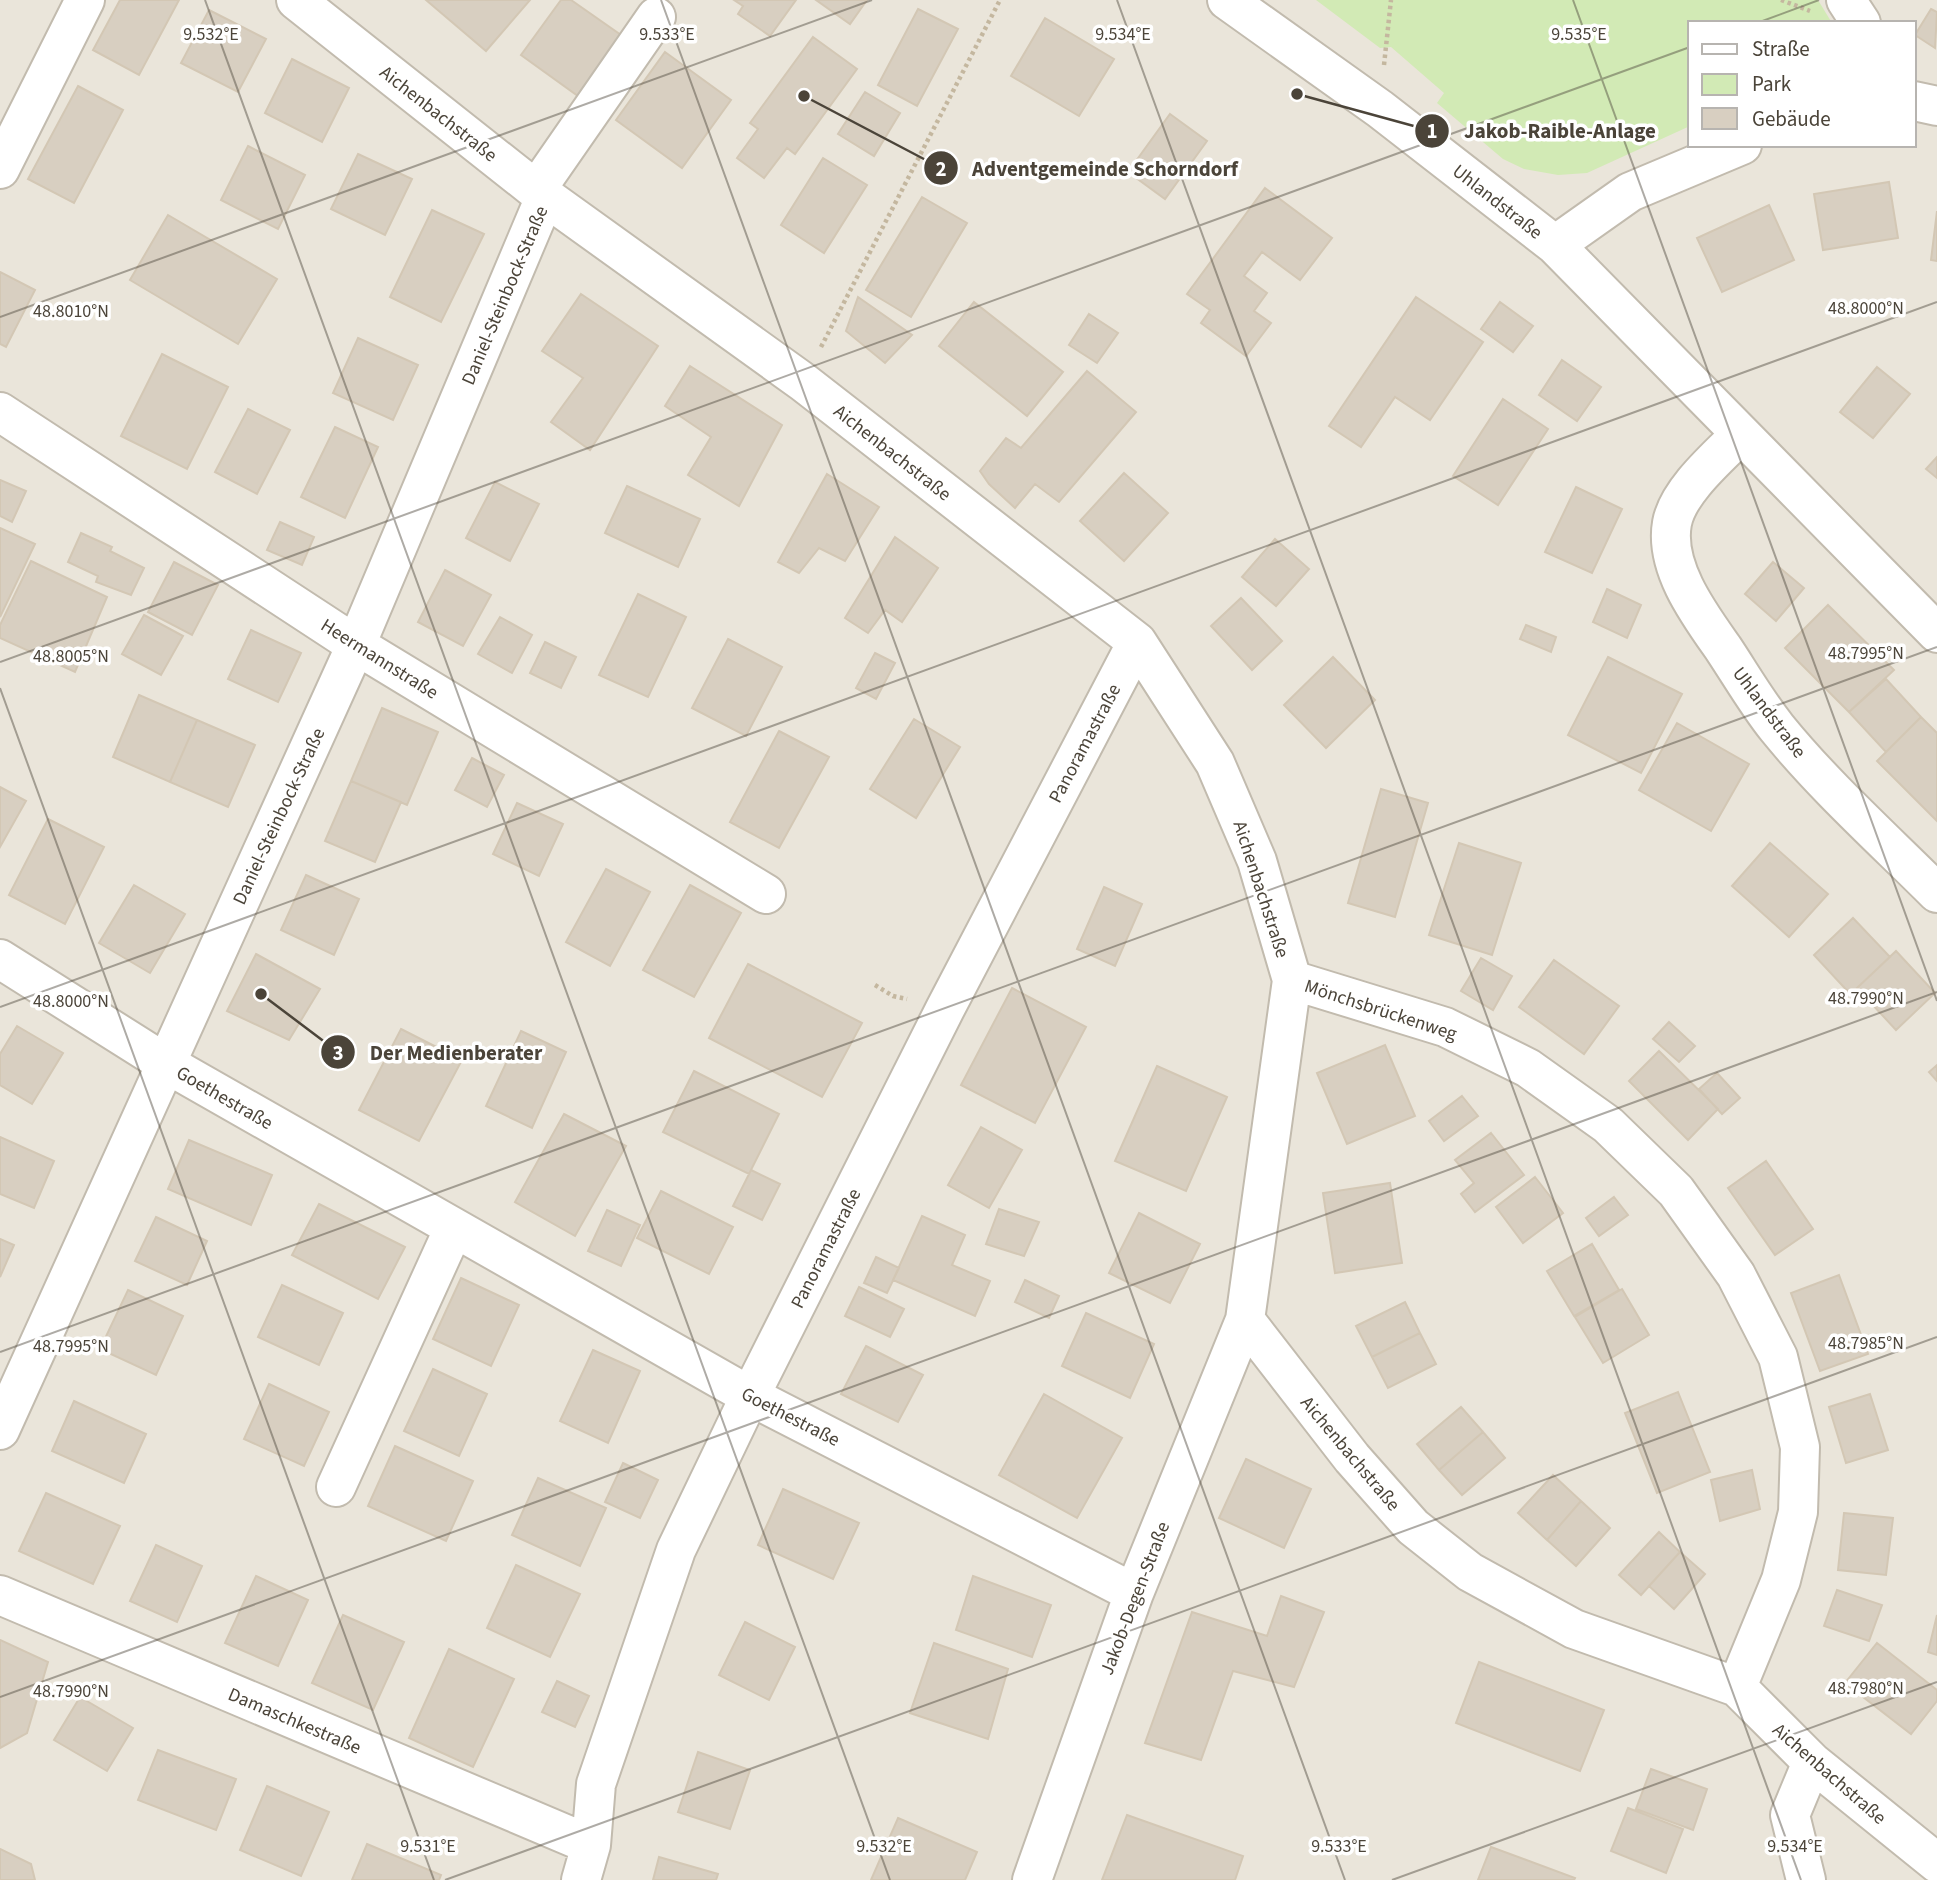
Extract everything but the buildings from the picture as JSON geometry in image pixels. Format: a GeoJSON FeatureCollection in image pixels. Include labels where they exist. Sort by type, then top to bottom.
{"type":"FeatureCollection","features":[{"type":"Feature","properties":{"kind":"street"},"geometry":{"type":"LineString","coordinates":[[0,169],[85,0]]}},
{"type":"Feature","properties":{"kind":"street","name":"Aichenbachstraße"},"geometry":{"type":"LineString","coordinates":[[296,0],[540,193],[803,382],[1137,642],[1215,763],[1256,861],[1292,980],[1245,1320],[1352,1458],[1413,1527],[1470,1572],[1574,1629],[1737,1688],[1812,1762],[1937,1863]]}},
{"type":"Feature","properties":{"kind":"street","name":"Uhlandstraße"},"geometry":{"type":"LineString","coordinates":[[1227,0],[1380,109],[1555,245],[1937,633]]}},
{"type":"Feature","properties":{"kind":"street"},"geometry":{"type":"LineString","coordinates":[[1846,0],[1860,21]]}},
{"type":"Feature","properties":{"kind":"street","name":"Daniel-Steinbock-Straße"},"geometry":{"type":"LineString","coordinates":[[0,1430],[356,645],[540,193],[656,17]]}},
{"type":"Feature","properties":{"kind":"street"},"geometry":{"type":"LineString","coordinates":[[1916,101],[1937,106]]}},
{"type":"Feature","properties":{"kind":"street"},"geometry":{"type":"LineString","coordinates":[[1555,245],[1630,192],[1737,147]]}},
{"type":"Feature","properties":{"kind":"street","name":"Heermannstraße"},"geometry":{"type":"LineString","coordinates":[[0,412],[356,645],[766,894]]}},
{"type":"Feature","properties":{"kind":"street","name":"Uhlandstraße"},"geometry":{"type":"LineString","coordinates":[[1740,435],[1693,483],[1672,520],[1671,540],[1678,570],[1701,617],[1776,726],[1816,772],[1937,893]]}},
{"type":"Feature","properties":{"kind":"street","name":"Panoramastraße"},"geometry":{"type":"LineString","coordinates":[[586,1862],[596,1784],[676,1550],[750,1396],[945,1009],[1137,642]]}},
{"type":"Feature","properties":{"kind":"street","name":"Goethestraße"},"geometry":{"type":"LineString","coordinates":[[0,959],[165,1063],[750,1396],[1134,1592]]}},
{"type":"Feature","properties":{"kind":"street","name":"Mönchsbrückenweg"},"geometry":{"type":"LineString","coordinates":[[1292,980],[1446,1027],[1528,1068],[1608,1125],[1675,1191],[1736,1275],[1777,1357],[1800,1447],[1798,1512],[1781,1580],[1737,1688]]}},
{"type":"Feature","properties":{"kind":"street"},"geometry":{"type":"LineString","coordinates":[[336,1487],[454,1227]]}},
{"type":"Feature","properties":{"kind":"street","name":"Jakob-Degen-Straße"},"geometry":{"type":"LineString","coordinates":[[1032,1880],[1134,1592],[1245,1320]]}},
{"type":"Feature","properties":{"kind":"street","name":"Damaschkestraße"},"geometry":{"type":"LineString","coordinates":[[0,1595],[586,1862]]}},
{"type":"Feature","properties":{"kind":"street"},"geometry":{"type":"LineString","coordinates":[[1806,1880],[1790,1815],[1812,1762]]}},
{"type":"Feature","properties":{"kind":"path"},"geometry":{"type":"LineString","coordinates":[[803,382],[1000,0]]}},
{"type":"Feature","properties":{"kind":"path"},"geometry":{"type":"LineString","coordinates":[[1380,109],[1391,0]]}},
{"type":"Feature","properties":{"kind":"shaded area"},"geometry":{"type":"Polygon","coordinates":[[[0,0],[1937,0],[1937,1880],[0,1880],[0,0]]]}},
{"type":"Feature","properties":{"kind":"green space"},"geometry":{"type":"Polygon","coordinates":[[[1316,0],[1818,0],[1831,21],[1688,21],[1688,127],[1587,173],[1558,175],[1524,169],[1503,159],[1437,103],[1444,93],[1391,47],[1380,48],[1316,0]]]}},
{"type":"Feature","properties":{"kind":"place","name":"Jakob-Raible-Anlage"},"geometry":{"type":"Point","coordinates":[1297,94]}},
{"type":"Feature","properties":{"kind":"place","name":"Adventgemeinde Schorndorf"},"geometry":{"type":"Point","coordinates":[804,96]}},
{"type":"Feature","properties":{"kind":"place","name":"Der Medienberater"},"geometry":{"type":"Point","coordinates":[261,994]}}]}
